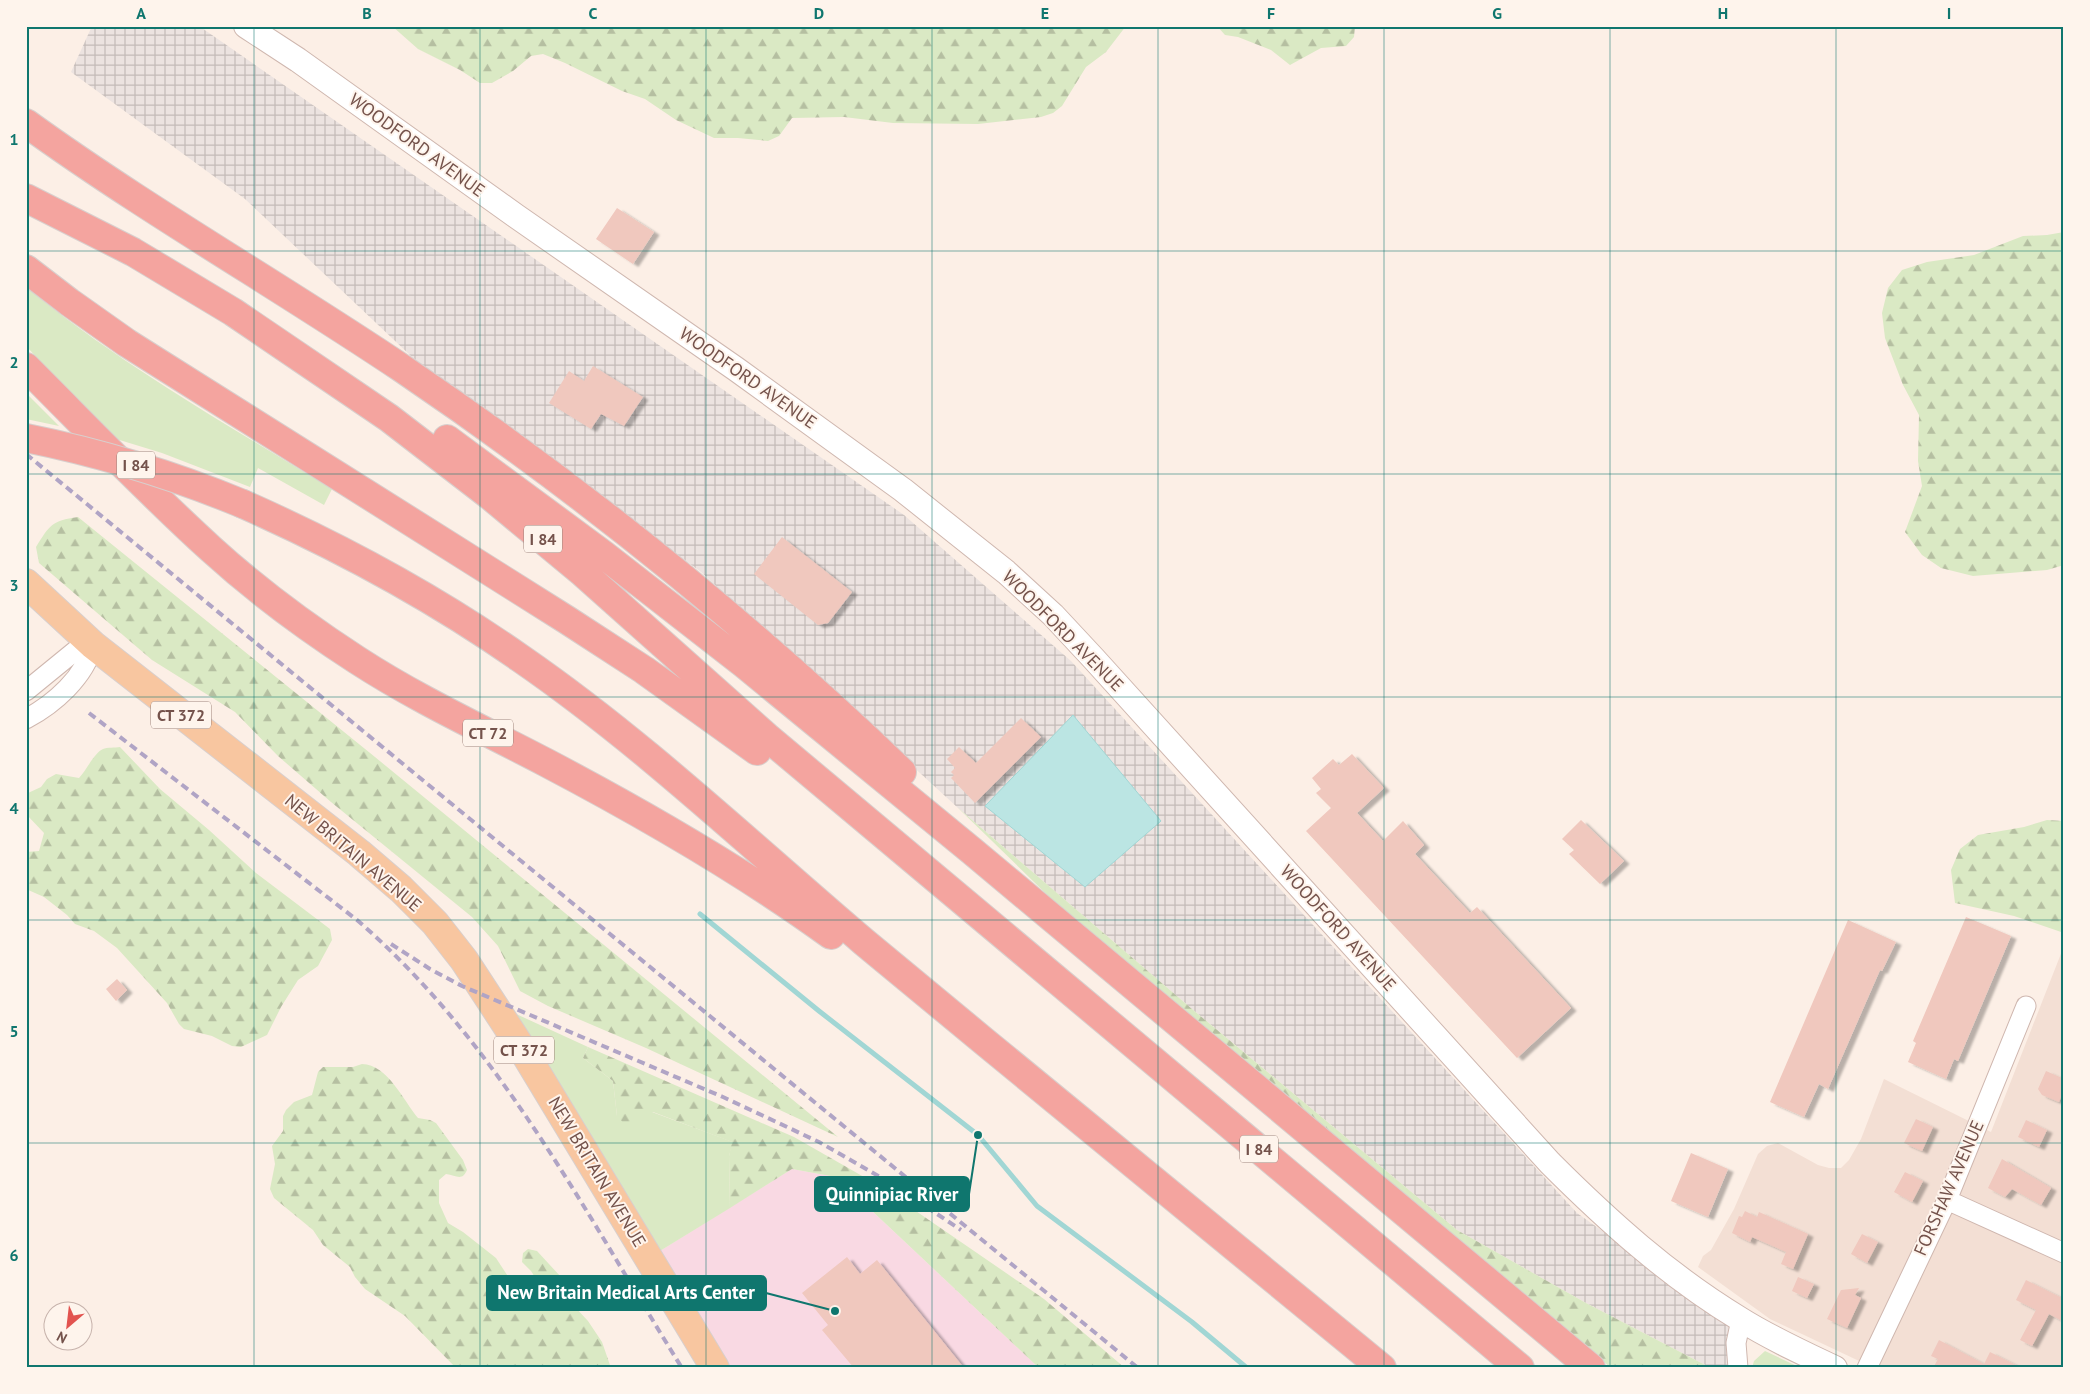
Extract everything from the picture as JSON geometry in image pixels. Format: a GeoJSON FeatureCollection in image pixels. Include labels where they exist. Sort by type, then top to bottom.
{"type":"FeatureCollection","features":[{"type":"Feature","properties":{"kind":"highway"},"geometry":{"type":"LineString","coordinates":[[26,123],[137,198],[400,368],[507,442],[590,504],[709,600],[842,716],[930,800],[1021,892]]}},
{"type":"Feature","properties":{"kind":"highway","name":"I 84"},"geometry":{"type":"LineString","coordinates":[[36,202],[133,252],[267,334],[389,418],[533,530],[767,737],[1520,1368]]}},
{"type":"Feature","properties":{"kind":"highway"},"geometry":{"type":"LineString","coordinates":[[26,269],[94,320],[166,368],[644,670],[749,744],[931,886],[998,931]]}},
{"type":"Feature","properties":{"kind":"highway"},"geometry":{"type":"LineString","coordinates":[[267,334],[316,357],[417,419],[511,486],[730,653],[1021,892],[1590,1368]]}},
{"type":"Feature","properties":{"kind":"highway","name":"CT 72"},"geometry":{"type":"LineString","coordinates":[[26,367],[190,530],[239,573],[304,624],[360,662],[414,694],[612,798],[722,861],[802,914],[940,1015],[990,1045]]}},
{"type":"Feature","properties":{"kind":"highway","name":"I 84"},"geometry":{"type":"LineString","coordinates":[[26,438],[94,453],[158,472],[243,504],[334,547],[471,625],[548,678],[654,763],[866,943],[1382,1368]]}},
{"type":"Feature","properties":{"kind":"main road","name":"NEW BRITAIN AVENUE"},"geometry":{"type":"LineString","coordinates":[[26,584],[93,645],[359,853],[401,889],[435,923],[464,960],[524,1052],[715,1368]]}},
{"type":"Feature","properties":{"kind":"street","name":"WOODFORD AVENUE"},"geometry":{"type":"LineString","coordinates":[[246,26],[298,60],[532,228],[760,386],[947,524],[1006,572],[1053,615],[1094,659],[1550,1162],[1596,1210],[1665,1267],[1741,1320],[1835,1368]]}},
{"type":"Feature","properties":{"kind":"street"},"geometry":{"type":"LineString","coordinates":[[26,691],[75,651],[93,645]]}},
{"type":"Feature","properties":{"kind":"street"},"geometry":{"type":"LineString","coordinates":[[26,719],[55,699],[77,677],[87,662],[93,645]]}},
{"type":"Feature","properties":{"kind":"street","name":"FORSHAW AVENUE"},"geometry":{"type":"LineString","coordinates":[[1867,1368],[1947,1200],[2026,1006]]}},
{"type":"Feature","properties":{"kind":"street"},"geometry":{"type":"LineString","coordinates":[[1947,1200],[2064,1253]]}},
{"type":"Feature","properties":{"kind":"street"},"geometry":{"type":"LineString","coordinates":[[1738,1368],[1736,1342],[1741,1320]]}},
{"type":"Feature","properties":{"kind":"shaded area"},"geometry":{"type":"Polygon","coordinates":[[[92,26],[199,26],[904,515],[1071,661],[1577,1213],[1732,1323],[1731,1368],[1711,1368],[1586,1303],[1457,1230],[1192,1009],[957,807],[701,572],[412,357],[245,199],[71,72],[92,26]]]}},
{"type":"Feature","properties":{"kind":"shaded area"},"geometry":{"type":"Polygon","coordinates":[[[2064,946],[2064,1368],[1874,1368],[1770,1319],[1698,1267],[1703,1256],[1711,1250],[1734,1209],[1758,1154],[1767,1146],[1778,1143],[1818,1165],[1829,1168],[1841,1168],[1849,1160],[1861,1139],[1884,1079],[1991,1132],[2064,946]]]}},
{"type":"Feature","properties":{"kind":"shaded area"},"geometry":{"type":"Polygon","coordinates":[[[792,1169],[836,1177],[1039,1368],[726,1368],[655,1254],[792,1169]]]}},
{"type":"Feature","properties":{"kind":"green space"},"geometry":{"type":"Polygon","coordinates":[[[392,26],[1126,26],[1106,52],[1086,67],[1062,106],[1053,113],[1041,117],[978,124],[893,123],[844,117],[792,118],[779,136],[768,141],[714,138],[676,120],[645,99],[622,91],[543,54],[531,56],[513,71],[492,83],[480,83],[460,70],[418,49],[392,26]]]}},
{"type":"Feature","properties":{"kind":"green space"},"geometry":{"type":"Polygon","coordinates":[[[1217,26],[1355,26],[1354,37],[1346,46],[1321,48],[1290,65],[1271,50],[1238,37],[1225,35],[1217,26]]]}},
{"type":"Feature","properties":{"kind":"green space"},"geometry":{"type":"Polygon","coordinates":[[[2064,232],[2064,565],[2047,570],[1973,576],[1941,568],[1922,555],[1905,532],[1922,486],[1918,461],[1919,415],[1903,385],[1885,338],[1882,313],[1888,288],[1902,270],[1927,262],[1974,255],[2023,236],[2064,232]]]}},
{"type":"Feature","properties":{"kind":"green space"},"geometry":{"type":"Polygon","coordinates":[[[26,287],[137,368],[332,489],[324,505],[258,468],[250,487],[162,453],[113,438],[26,346],[26,287]]]}},
{"type":"Feature","properties":{"kind":"green space"},"geometry":{"type":"Polygon","coordinates":[[[26,393],[59,426],[26,419],[26,393]]]}},
{"type":"Feature","properties":{"kind":"green space"},"geometry":{"type":"Polygon","coordinates":[[[78,517],[375,757],[838,1137],[646,1048],[548,1006],[520,991],[498,946],[472,917],[331,802],[278,756],[235,712],[152,660],[39,563],[36,547],[48,529],[62,520],[78,517]]]}},
{"type":"Feature","properties":{"kind":"green space"},"geometry":{"type":"Polygon","coordinates":[[[120,747],[160,789],[256,873],[330,929],[332,940],[318,966],[298,980],[281,1007],[267,1035],[241,1047],[232,1046],[212,1036],[184,1029],[167,1003],[117,948],[94,931],[75,924],[67,915],[44,897],[26,889],[26,852],[39,851],[44,833],[26,814],[26,797],[28,793],[41,787],[47,779],[56,774],[79,778],[100,751],[105,748],[120,747]]]}},
{"type":"Feature","properties":{"kind":"green space"},"geometry":{"type":"Polygon","coordinates":[[[957,807],[1192,1009],[1457,1230],[1586,1303],[1711,1368],[1611,1368],[1069,916],[957,807]]]}},
{"type":"Feature","properties":{"kind":"green space"},"geometry":{"type":"Polygon","coordinates":[[[2047,820],[2064,821],[2064,933],[2014,916],[1955,903],[1951,870],[1960,849],[1978,835],[2024,827],[2047,820]]]}},
{"type":"Feature","properties":{"kind":"green space"},"geometry":{"type":"Polygon","coordinates":[[[514,1013],[588,1047],[583,1058],[613,1081],[617,1116],[652,1112],[733,1142],[729,1156],[730,1208],[655,1254],[529,1033],[514,1013]]]}},
{"type":"Feature","properties":{"kind":"green space"},"geometry":{"type":"Polygon","coordinates":[[[588,1047],[794,1137],[878,1185],[1044,1299],[1125,1368],[1039,1368],[836,1177],[792,1169],[730,1208],[729,1156],[732,1142],[653,1112],[627,1127],[617,1116],[613,1081],[583,1058],[588,1047]]]}},
{"type":"Feature","properties":{"kind":"green space"},"geometry":{"type":"Polygon","coordinates":[[[362,1064],[380,1070],[394,1085],[418,1118],[436,1123],[463,1160],[467,1170],[463,1176],[458,1177],[446,1174],[439,1180],[439,1203],[448,1223],[463,1232],[496,1258],[511,1281],[525,1292],[536,1297],[540,1285],[531,1271],[522,1262],[523,1253],[528,1249],[537,1251],[561,1277],[575,1307],[588,1321],[602,1342],[611,1368],[456,1368],[405,1316],[365,1289],[355,1277],[350,1267],[323,1245],[313,1230],[274,1198],[270,1189],[275,1164],[272,1146],[283,1131],[283,1116],[286,1110],[294,1102],[312,1095],[318,1072],[323,1067],[353,1067],[362,1064]]]}},
{"type":"Feature","properties":{"kind":"green space"},"geometry":{"type":"Polygon","coordinates":[[[1765,1351],[1801,1368],[1752,1368],[1754,1361],[1765,1351]]]}},
{"type":"Feature","properties":{"kind":"water"},"geometry":{"type":"Polygon","coordinates":[[[1073,715],[1161,821],[1085,887],[985,806],[1073,715]]]}},
{"type":"Feature","properties":{"kind":"building"},"geometry":{"type":"Polygon","coordinates":[[[617,208],[654,232],[633,264],[596,239],[617,208]]]}},
{"type":"Feature","properties":{"kind":"building"},"geometry":{"type":"Polygon","coordinates":[[[593,366],[643,397],[624,426],[601,414],[591,429],[549,403],[569,371],[584,381],[593,366]]]}},
{"type":"Feature","properties":{"kind":"building"},"geometry":{"type":"Polygon","coordinates":[[[782,537],[852,592],[828,623],[818,625],[754,574],[782,537]]]}},
{"type":"Feature","properties":{"kind":"building"},"geometry":{"type":"Polygon","coordinates":[[[1021,718],[1041,737],[975,803],[951,778],[954,775],[951,772],[955,768],[947,759],[959,747],[976,763],[1021,718]]]}},
{"type":"Feature","properties":{"kind":"building"},"geometry":{"type":"Polygon","coordinates":[[[1352,754],[1384,788],[1357,813],[1383,841],[1403,821],[1424,845],[1415,854],[1470,913],[1477,907],[1571,1008],[1517,1058],[1306,831],[1331,808],[1316,793],[1321,789],[1312,778],[1333,759],[1339,765],[1352,754]]]}},
{"type":"Feature","properties":{"kind":"building"},"geometry":{"type":"Polygon","coordinates":[[[1581,820],[1624,861],[1600,884],[1569,854],[1574,850],[1562,839],[1581,820]]]}},
{"type":"Feature","properties":{"kind":"building"},"geometry":{"type":"Polygon","coordinates":[[[1966,917],[2011,936],[1958,1061],[1954,1059],[1946,1079],[1908,1062],[1916,1043],[1913,1041],[1966,917]]]}},
{"type":"Feature","properties":{"kind":"building"},"geometry":{"type":"Polygon","coordinates":[[[1848,920],[1896,942],[1882,971],[1880,970],[1828,1089],[1819,1084],[1804,1117],[1770,1102],[1848,920]]]}},
{"type":"Feature","properties":{"kind":"building"},"geometry":{"type":"Polygon","coordinates":[[[117,979],[127,990],[116,1001],[106,989],[117,979]]]}},
{"type":"Feature","properties":{"kind":"building"},"geometry":{"type":"Polygon","coordinates":[[[2046,1071],[2064,1079],[2064,1090],[2059,1102],[2042,1095],[2038,1089],[2046,1071]]]}},
{"type":"Feature","properties":{"kind":"building"},"geometry":{"type":"Polygon","coordinates":[[[1916,1119],[1933,1127],[1922,1151],[1904,1143],[1916,1119]]]}},
{"type":"Feature","properties":{"kind":"building"},"geometry":{"type":"Polygon","coordinates":[[[2026,1120],[2047,1130],[2039,1147],[2018,1137],[2026,1120]]]}},
{"type":"Feature","properties":{"kind":"building"},"geometry":{"type":"Polygon","coordinates":[[[1691,1153],[1728,1169],[1708,1217],[1671,1201],[1691,1153]]]}},
{"type":"Feature","properties":{"kind":"building"},"geometry":{"type":"Polygon","coordinates":[[[2002,1159],[2051,1188],[2041,1205],[2012,1189],[2005,1197],[1988,1188],[2002,1159]]]}},
{"type":"Feature","properties":{"kind":"building"},"geometry":{"type":"Polygon","coordinates":[[[1905,1172],[1923,1181],[1912,1202],[1894,1192],[1905,1172]]]}},
{"type":"Feature","properties":{"kind":"building"},"geometry":{"type":"Polygon","coordinates":[[[1745,1211],[1757,1217],[1759,1212],[1808,1234],[1793,1269],[1781,1264],[1786,1252],[1752,1237],[1750,1242],[1732,1233],[1739,1216],[1742,1217],[1745,1211]]]}},
{"type":"Feature","properties":{"kind":"building"},"geometry":{"type":"Polygon","coordinates":[[[1862,1234],[1878,1242],[1867,1263],[1851,1254],[1862,1234]]]}},
{"type":"Feature","properties":{"kind":"building"},"geometry":{"type":"Polygon","coordinates":[[[847,1257],[860,1274],[877,1260],[964,1368],[854,1368],[822,1330],[828,1325],[802,1293],[847,1257]]]}},
{"type":"Feature","properties":{"kind":"building"},"geometry":{"type":"Polygon","coordinates":[[[1798,1277],[1814,1284],[1807,1298],[1792,1291],[1798,1277]]]}},
{"type":"Feature","properties":{"kind":"building"},"geometry":{"type":"Polygon","coordinates":[[[2026,1280],[2064,1299],[2064,1322],[2049,1314],[2032,1346],[2020,1340],[2036,1310],[2016,1300],[2026,1280]]]}},
{"type":"Feature","properties":{"kind":"building"},"geometry":{"type":"Polygon","coordinates":[[[1859,1288],[1855,1295],[1861,1298],[1847,1328],[1827,1319],[1841,1290],[1859,1288]]]}},
{"type":"Feature","properties":{"kind":"building"},"geometry":{"type":"Polygon","coordinates":[[[1939,1340],[1984,1364],[1990,1352],[2022,1368],[1933,1368],[1938,1359],[1931,1356],[1939,1340]]]}},
{"type":"Feature","properties":{"kind":"waterway"},"geometry":{"type":"LineString","coordinates":[[700,914],[819,1011],[978,1135],[1037,1206],[1192,1322],[1247,1368]]}},
{"type":"Feature","properties":{"kind":"railway"},"geometry":{"type":"LineString","coordinates":[[26,454],[1138,1368]]}},
{"type":"Feature","properties":{"kind":"railway"},"geometry":{"type":"LineString","coordinates":[[89,713],[357,920],[408,968],[454,1020],[496,1074],[536,1131],[682,1368]]}},
{"type":"Feature","properties":{"kind":"railway"},"geometry":{"type":"LineString","coordinates":[[391,944],[430,969],[462,986],[723,1097],[819,1142],[889,1182],[961,1230]]}},
{"type":"Feature","properties":{"kind":"place","name":"Quinnipiac River"},"geometry":{"type":"Point","coordinates":[978,1135]}},
{"type":"Feature","properties":{"kind":"place","name":"New Britain Medical Arts Center"},"geometry":{"type":"Point","coordinates":[835,1311]}}]}
